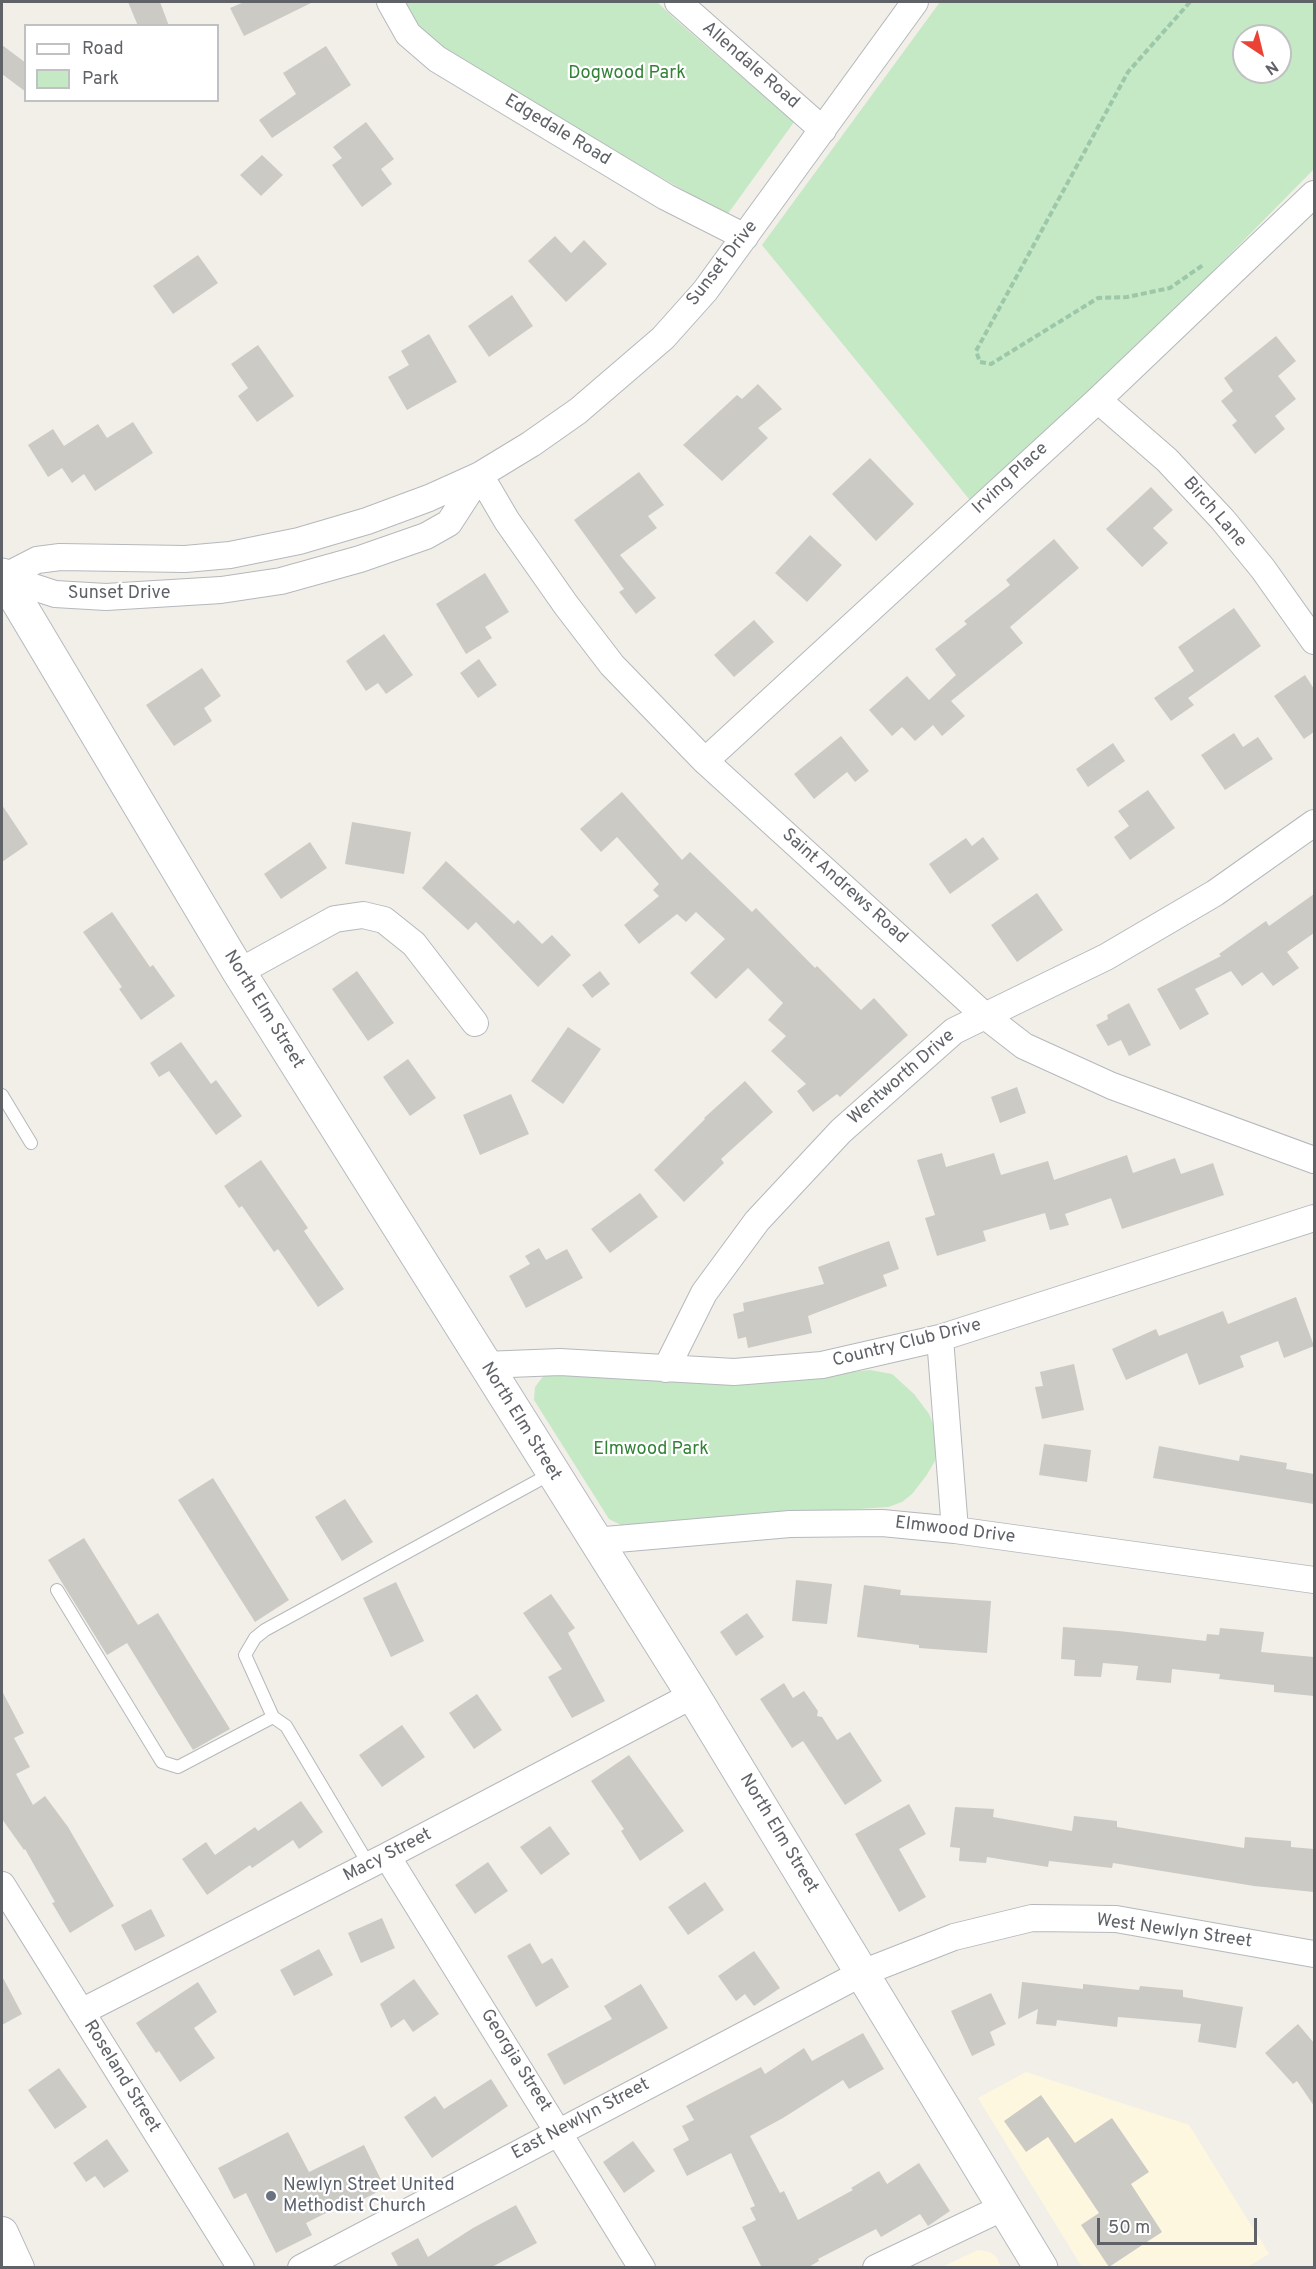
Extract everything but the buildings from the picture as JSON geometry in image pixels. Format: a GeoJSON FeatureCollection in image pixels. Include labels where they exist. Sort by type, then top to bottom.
{"type":"FeatureCollection","features":[{"type":"Feature","properties":{"kind":"main road","name":"North Elm Street"},"geometry":{"type":"LineString","coordinates":[[2,577],[239,972],[594,1541],[693,1695],[1041,2268]]}},
{"type":"Feature","properties":{"kind":"street","name":"Edgedale Road"},"geometry":{"type":"LineString","coordinates":[[390,2],[408,34],[437,59],[666,197],[745,237]]}},
{"type":"Feature","properties":{"kind":"street","name":"Allendale Road"},"geometry":{"type":"LineString","coordinates":[[678,2],[823,130]]}},
{"type":"Feature","properties":{"kind":"street","name":"Sunset Drive"},"geometry":{"type":"LineString","coordinates":[[2,577],[38,560],[60,557],[185,559],[230,555],[299,541],[367,521],[429,498],[480,475],[531,444],[578,411],[663,338],[705,291],[915,2]]}},
{"type":"Feature","properties":{"kind":"street","name":"Irving Place"},"geometry":{"type":"LineString","coordinates":[[705,761],[1098,400],[1314,194]]}},
{"type":"Feature","properties":{"kind":"street","name":"Birch Lane"},"geometry":{"type":"LineString","coordinates":[[1098,400],[1167,460],[1223,520],[1263,569],[1314,641]]}},
{"type":"Feature","properties":{"kind":"street","name":"Sunset Drive"},"geometry":{"type":"LineString","coordinates":[[2,577],[55,594],[106,597],[222,590],[281,580],[360,560],[426,536],[449,523],[480,475]]}},
{"type":"Feature","properties":{"kind":"street","name":"Saint Andrews Road"},"geometry":{"type":"LineString","coordinates":[[480,475],[507,521],[606,657],[705,761],[984,1015],[1024,1046],[1112,1086],[1314,1160]]}},
{"type":"Feature","properties":{"kind":"street","name":"Wentworth Drive"},"geometry":{"type":"LineString","coordinates":[[666,1369],[704,1293],[757,1221],[841,1131],[954,1031],[1107,957],[1215,893],[1314,824]]}},
{"type":"Feature","properties":{"kind":"street"},"geometry":{"type":"LineString","coordinates":[[239,972],[335,919],[363,915],[384,920],[414,944],[475,1023]]}},
{"type":"Feature","properties":{"kind":"street","name":"Country Club Drive"},"geometry":{"type":"LineString","coordinates":[[484,1365],[560,1362],[734,1372],[822,1365],[940,1338],[1314,1218]]}},
{"type":"Feature","properties":{"kind":"street"},"geometry":{"type":"LineString","coordinates":[[940,1338],[955,1530]]}},
{"type":"Feature","properties":{"kind":"street","name":"Elmwood Drive"},"geometry":{"type":"LineString","coordinates":[[594,1541],[790,1524],[882,1523],[955,1530],[1314,1580]]}},
{"type":"Feature","properties":{"kind":"street","name":"Macy Street"},"geometry":{"type":"LineString","coordinates":[[81,2012],[378,1861],[693,1695]]}},
{"type":"Feature","properties":{"kind":"street","name":"Georgia Street"},"geometry":{"type":"LineString","coordinates":[[378,1861],[559,2131],[642,2268]]}},
{"type":"Feature","properties":{"kind":"street","name":"Roseland Street"},"geometry":{"type":"LineString","coordinates":[[2,1885],[242,2268]]}},
{"type":"Feature","properties":{"kind":"street","name":"West Newlyn Street"},"geometry":{"type":"LineString","coordinates":[[862,1973],[954,1937],[1032,1918],[1116,1919],[1314,1954]]}},
{"type":"Feature","properties":{"kind":"street","name":"East Newlyn Street"},"geometry":{"type":"LineString","coordinates":[[302,2268],[862,1973]]}},
{"type":"Feature","properties":{"kind":"street"},"geometry":{"type":"LineString","coordinates":[[876,2268],[1004,2206]]}},
{"type":"Feature","properties":{"kind":"street"},"geometry":{"type":"LineString","coordinates":[[2,2233],[18,2268]]}},
{"type":"Feature","properties":{"kind":"lane"},"geometry":{"type":"LineString","coordinates":[[2,1095],[31,1143]]}},
{"type":"Feature","properties":{"kind":"lane"},"geometry":{"type":"LineString","coordinates":[[378,1861],[286,1725],[273,1717],[245,1655],[255,1638],[276,1625],[552,1473]]}},
{"type":"Feature","properties":{"kind":"lane"},"geometry":{"type":"LineString","coordinates":[[57,1590],[162,1762],[178,1767],[273,1717]]}},
{"type":"Feature","properties":{"kind":"path"},"geometry":{"type":"LineString","coordinates":[[1190,2],[1128,72],[976,351],[980,362],[991,364],[1098,298],[1127,297],[1170,288],[1204,264]]}},
{"type":"Feature","properties":{"kind":"shaded area"},"geometry":{"type":"Polygon","coordinates":[[[1026,2072],[1189,2125],[1269,2254],[1247,2267],[1082,2267],[978,2098],[1026,2072]]]}},
{"type":"Feature","properties":{"kind":"shaded area"},"geometry":{"type":"Polygon","coordinates":[[[978,2250],[990,2252],[997,2258],[1001,2267],[942,2267],[978,2250]]]}},
{"type":"Feature","properties":{"kind":"green space","name":"Dogwood Park"},"geometry":{"type":"Polygon","coordinates":[[[402,2],[657,2],[794,122],[727,215],[429,41],[402,2]]]}},
{"type":"Feature","properties":{"kind":"green space"},"geometry":{"type":"Polygon","coordinates":[[[940,2],[1314,2],[1314,169],[978,510],[762,245],[940,2]]]}},
{"type":"Feature","properties":{"kind":"green space","name":"Elmwood Park"},"geometry":{"type":"Polygon","coordinates":[[[870,1370],[892,1374],[914,1394],[929,1414],[939,1438],[935,1461],[926,1476],[912,1494],[902,1502],[888,1507],[621,1525],[609,1519],[534,1400],[535,1387],[544,1375],[558,1371],[741,1385],[870,1370]]]}},
{"type":"Feature","properties":{"kind":"place","name":"Newlyn Street United Methodist Church"},"geometry":{"type":"Point","coordinates":[271,2196]}}]}
